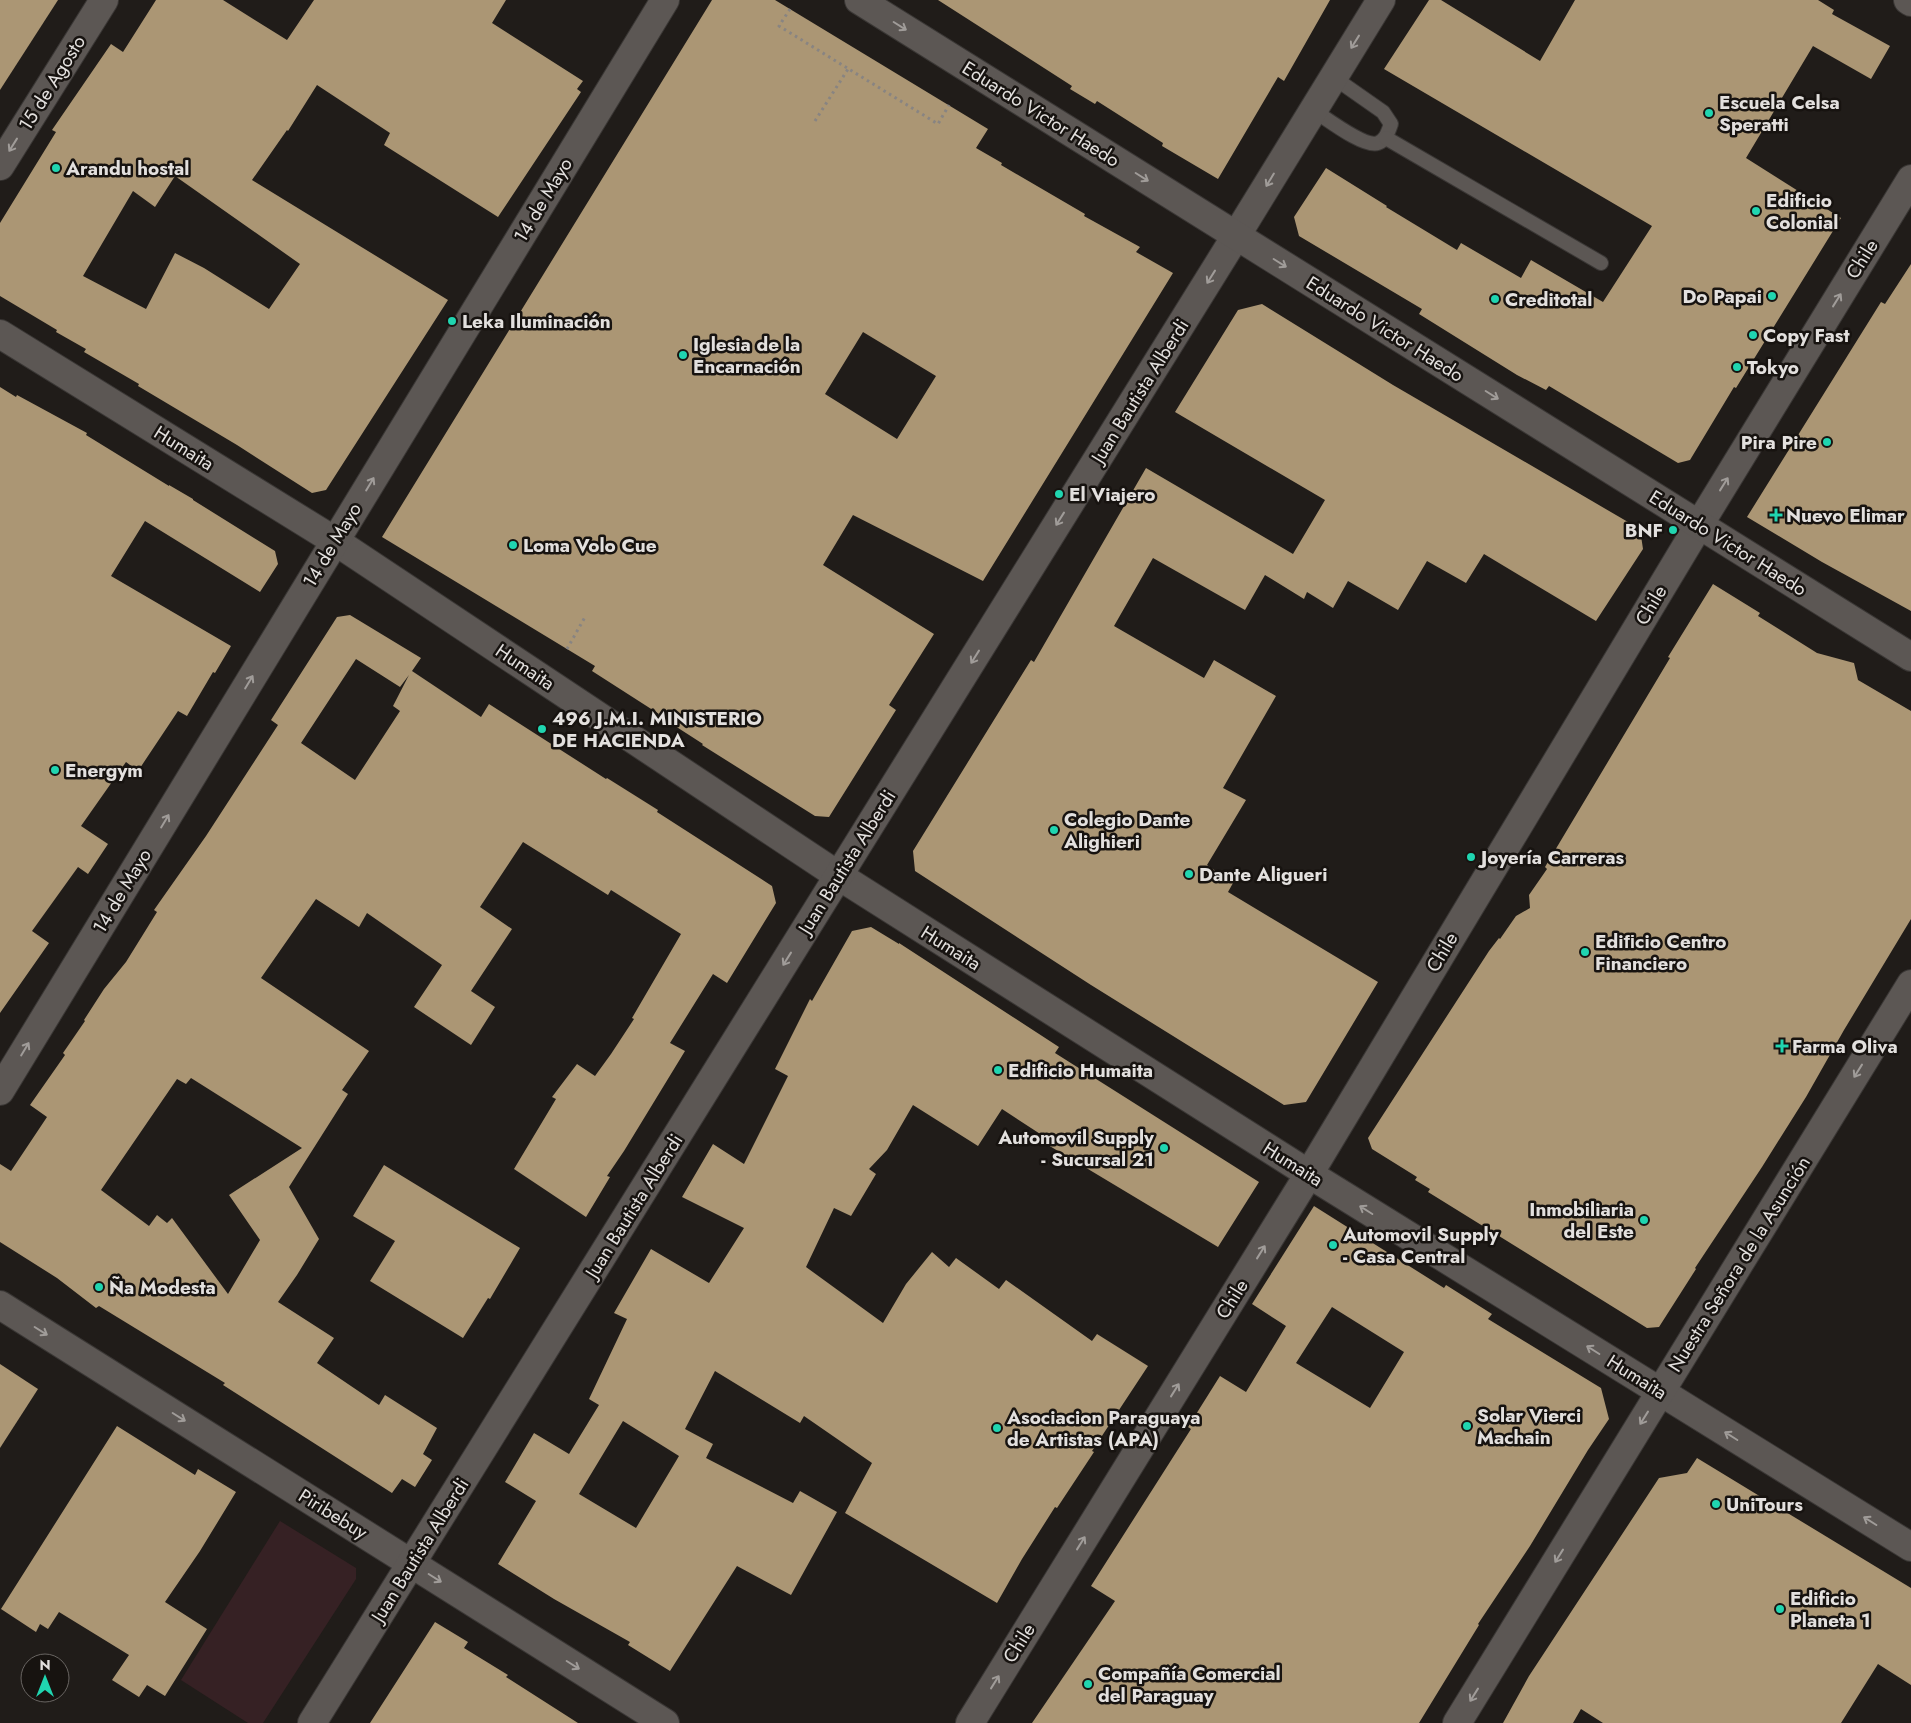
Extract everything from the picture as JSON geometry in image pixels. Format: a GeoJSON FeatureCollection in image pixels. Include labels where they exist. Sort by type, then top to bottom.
{"type":"FeatureCollection","features":[{"type":"Feature","properties":{"kind":"street","name":"15 de Agosto"},"geometry":{"type":"LineString","coordinates":[[0,166],[104,0]]}},
{"type":"Feature","properties":{"kind":"street","name":"14 de Mayo"},"geometry":{"type":"LineString","coordinates":[[0,1091],[665,0]]}},
{"type":"Feature","properties":{"kind":"street","name":"Eduardo Victor Haedo"},"geometry":{"type":"LineString","coordinates":[[859,0],[1911,657]]}},
{"type":"Feature","properties":{"kind":"street","name":"Juan Bautista Alberdi"},"geometry":{"type":"LineString","coordinates":[[312,1723],[1381,0]]}},
{"type":"Feature","properties":{"kind":"street","name":"Chile"},"geometry":{"type":"LineString","coordinates":[[970,1723],[1309,1174],[1699,525],[1911,179]]}},
{"type":"Feature","properties":{"kind":"street","name":"Humaita"},"geometry":{"type":"LineString","coordinates":[[0,334],[335,541],[839,876],[1309,1174],[1911,1547]]}},
{"type":"Feature","properties":{"kind":"street","name":"Nuestra Señora de la Asunción"},"geometry":{"type":"LineString","coordinates":[[1457,1723],[1911,984]]}},
{"type":"Feature","properties":{"kind":"street","name":"Piribebuy"},"geometry":{"type":"LineString","coordinates":[[0,1305],[665,1723]]}},
{"type":"Feature","properties":{"kind":"lane"},"geometry":{"type":"LineString","coordinates":[[1313,110],[1364,142],[1377,143],[1386,138],[1391,124],[1383,112],[1333,77]]}},
{"type":"Feature","properties":{"kind":"lane"},"geometry":{"type":"LineString","coordinates":[[1386,138],[1601,263]]}},
{"type":"Feature","properties":{"kind":"path"},"geometry":{"type":"LineString","coordinates":[[790,9],[779,26],[938,124],[949,105]]}},
{"type":"Feature","properties":{"kind":"path"},"geometry":{"type":"LineString","coordinates":[[815,121],[848,68]]}},
{"type":"Feature","properties":{"kind":"path"},"geometry":{"type":"LineString","coordinates":[[567,649],[585,617]]}},
{"type":"Feature","properties":{"kind":"shaded area"},"geometry":{"type":"Polygon","coordinates":[[[280,1521],[356,1568],[356,1579],[263,1723],[248,1723],[181,1680],[280,1521]]]}},
{"type":"Feature","properties":{"kind":"building"},"geometry":{"type":"Polygon","coordinates":[[[0,0],[58,0],[0,90],[0,0]]]}},
{"type":"Feature","properties":{"kind":"building"},"geometry":{"type":"Polygon","coordinates":[[[156,0],[223,0],[287,40],[314,0],[506,0],[492,23],[583,81],[577,89],[581,92],[498,217],[384,145],[390,133],[317,85],[288,131],[252,180],[448,300],[326,490],[312,493],[237,445],[138,386],[139,384],[84,352],[86,349],[0,296],[0,223],[56,132],[52,130],[111,44],[123,52],[156,0]],[[175,176],[155,207],[133,191],[83,276],[146,309],[175,253],[204,268],[269,309],[300,264],[175,176]]]}},
{"type":"Feature","properties":{"kind":"building"},"geometry":{"type":"Polygon","coordinates":[[[712,0],[775,0],[988,129],[976,148],[1002,163],[1001,165],[1085,214],[1084,216],[1140,247],[1136,252],[1173,273],[983,581],[853,515],[823,565],[934,634],[889,705],[896,710],[829,817],[815,816],[702,745],[659,714],[592,671],[595,666],[382,537],[712,0]],[[863,332],[825,394],[897,439],[936,376],[863,332]]]}},
{"type":"Feature","properties":{"kind":"building"},"geometry":{"type":"Polygon","coordinates":[[[938,0],[1330,0],[1284,81],[1278,77],[1218,179],[1162,146],[1163,143],[1097,101],[1095,104],[1070,89],[1072,86],[938,0]]]}},
{"type":"Feature","properties":{"kind":"building"},"geometry":{"type":"Polygon","coordinates":[[[1429,0],[1441,0],[1540,61],[1575,0],[1818,0],[1834,10],[1832,14],[1890,46],[1871,79],[1813,46],[1746,158],[1841,218],[1690,460],[1678,463],[1549,386],[1546,390],[1517,375],[1419,314],[1422,309],[1299,236],[1294,217],[1326,168],[1457,250],[1461,243],[1521,278],[1531,260],[1603,302],[1652,226],[1384,69],[1429,0]]]}},
{"type":"Feature","properties":{"kind":"building"},"geometry":{"type":"Polygon","coordinates":[[[1911,264],[1911,611],[1822,562],[1747,517],[1881,302],[1885,304],[1911,264]]]}},
{"type":"Feature","properties":{"kind":"building"},"geometry":{"type":"Polygon","coordinates":[[[1262,304],[1393,385],[1640,529],[1643,549],[1596,621],[1484,554],[1466,583],[1427,561],[1398,610],[1348,581],[1333,608],[1307,592],[1304,599],[1265,575],[1245,610],[1153,558],[1114,626],[1204,678],[1214,660],[1276,696],[1223,788],[1246,800],[1207,865],[1233,883],[1228,892],[1378,982],[1306,1102],[1284,1105],[1091,985],[915,871],[913,851],[1031,660],[1034,662],[1146,468],[1293,554],[1325,500],[1175,412],[1238,310],[1262,304]]]}},
{"type":"Feature","properties":{"kind":"building"},"geometry":{"type":"Polygon","coordinates":[[[0,387],[87,433],[86,435],[275,551],[278,564],[260,592],[145,521],[111,576],[231,646],[187,716],[178,711],[138,771],[126,762],[81,826],[108,844],[88,874],[78,867],[32,931],[49,943],[0,1013],[0,387]]]}},
{"type":"Feature","properties":{"kind":"building"},"geometry":{"type":"Polygon","coordinates":[[[1713,584],[1760,613],[1758,616],[1817,653],[1854,663],[1858,680],[1911,711],[1911,919],[1806,1097],[1659,1327],[1647,1328],[1428,1192],[1430,1189],[1415,1180],[1417,1177],[1372,1149],[1368,1138],[1489,951],[1516,916],[1530,908],[1529,895],[1547,869],[1545,867],[1713,584]]]}},
{"type":"Feature","properties":{"kind":"building"},"geometry":{"type":"Polygon","coordinates":[[[350,615],[421,658],[412,671],[481,717],[489,704],[658,810],[657,812],[772,886],[776,903],[727,983],[713,974],[670,1043],[685,1051],[607,1176],[610,1177],[586,1217],[514,1169],[556,1099],[552,1097],[577,1064],[595,1076],[611,1054],[634,1019],[632,1018],[681,934],[611,890],[608,895],[523,842],[480,907],[512,929],[471,991],[495,1007],[471,1045],[414,1007],[442,965],[367,913],[359,927],[316,899],[261,978],[369,1051],[342,1090],[348,1094],[289,1187],[319,1239],[278,1302],[334,1338],[317,1363],[379,1405],[385,1395],[437,1428],[423,1454],[432,1460],[415,1487],[402,1479],[392,1493],[223,1385],[225,1383],[99,1306],[96,1308],[57,1278],[0,1242],[0,1164],[11,1171],[47,1117],[30,1105],[65,1055],[63,1053],[104,989],[126,962],[157,912],[154,910],[206,836],[278,725],[271,720],[337,617],[350,615]],[[356,659],[301,743],[355,780],[400,711],[393,706],[409,675],[400,687],[356,659]],[[191,1078],[186,1084],[177,1079],[101,1190],[149,1226],[157,1215],[167,1223],[172,1218],[228,1294],[260,1240],[229,1195],[302,1148],[191,1078]]]}},
{"type":"Feature","properties":{"kind":"building"},"geometry":{"type":"Polygon","coordinates":[[[871,927],[899,943],[1059,1047],[1055,1053],[1259,1182],[1218,1247],[1048,1145],[1051,1141],[1002,1109],[978,1146],[913,1105],[887,1150],[869,1169],[876,1174],[851,1216],[834,1208],[806,1267],[883,1323],[906,1284],[932,1252],[949,1267],[956,1258],[999,1289],[1006,1280],[1092,1341],[1097,1334],[1148,1366],[1092,1451],[1094,1452],[1057,1508],[1055,1507],[997,1603],[845,1513],[872,1463],[804,1416],[800,1423],[715,1371],[685,1429],[713,1444],[706,1458],[793,1503],[800,1491],[837,1512],[791,1595],[737,1566],[670,1671],[628,1645],[630,1642],[554,1599],[498,1564],[536,1501],[505,1482],[534,1433],[569,1454],[599,1405],[589,1399],[627,1319],[614,1313],[651,1249],[709,1283],[744,1228],[682,1197],[713,1144],[744,1164],[788,1076],[775,1069],[810,999],[812,1001],[852,931],[871,927]],[[623,1421],[579,1494],[636,1528],[679,1456],[623,1421]]]}},
{"type":"Feature","properties":{"kind":"building"},"geometry":{"type":"Polygon","coordinates":[[[384,1165],[520,1248],[490,1299],[488,1298],[463,1338],[370,1281],[395,1241],[353,1216],[384,1165]]]}},
{"type":"Feature","properties":{"kind":"building"},"geometry":{"type":"Polygon","coordinates":[[[1314,1206],[1444,1288],[1446,1285],[1492,1314],[1488,1319],[1601,1388],[1609,1419],[1530,1546],[1478,1624],[1419,1723],[1032,1723],[1115,1601],[1091,1586],[1191,1429],[1188,1427],[1220,1376],[1246,1392],[1286,1326],[1252,1304],[1314,1206]],[[1332,1307],[1296,1363],[1370,1408],[1404,1352],[1332,1307]]]}},
{"type":"Feature","properties":{"kind":"building"},"geometry":{"type":"Polygon","coordinates":[[[0,1364],[38,1389],[0,1448],[0,1364]]]}},
{"type":"Feature","properties":{"kind":"building"},"geometry":{"type":"Polygon","coordinates":[[[117,1426],[195,1475],[198,1469],[236,1492],[200,1551],[165,1602],[207,1629],[165,1696],[147,1685],[139,1697],[112,1680],[129,1655],[59,1612],[48,1629],[40,1624],[36,1632],[1,1609],[117,1426]]]}},
{"type":"Feature","properties":{"kind":"building"},"geometry":{"type":"Polygon","coordinates":[[[1697,1458],[1911,1588],[1911,1685],[1878,1664],[1841,1723],[1603,1723],[1581,1709],[1573,1723],[1503,1723],[1529,1676],[1659,1478],[1687,1473],[1697,1458]]]}},
{"type":"Feature","properties":{"kind":"building"},"geometry":{"type":"Polygon","coordinates":[[[435,1622],[468,1642],[464,1648],[508,1675],[506,1677],[578,1723],[370,1723],[435,1622]]]}},
{"type":"Feature","properties":{"kind":"place","name":"Escuela Celsa Speratti"},"geometry":{"type":"Point","coordinates":[1709,113]}},
{"type":"Feature","properties":{"kind":"place","name":"Arandu hostal"},"geometry":{"type":"Point","coordinates":[56,168]}},
{"type":"Feature","properties":{"kind":"place","name":"Edificio Colonial"},"geometry":{"type":"Point","coordinates":[1756,211]}},
{"type":"Feature","properties":{"kind":"place","name":"Do Papai"},"geometry":{"type":"Point","coordinates":[1772,296]}},
{"type":"Feature","properties":{"kind":"place","name":"Creditotal"},"geometry":{"type":"Point","coordinates":[1495,299]}},
{"type":"Feature","properties":{"kind":"place","name":"Leka Iluminación"},"geometry":{"type":"Point","coordinates":[452,321]}},
{"type":"Feature","properties":{"kind":"place","name":"Copy Fast"},"geometry":{"type":"Point","coordinates":[1753,335]}},
{"type":"Feature","properties":{"kind":"place","name":"Iglesia de la Encarnación"},"geometry":{"type":"Point","coordinates":[683,355]}},
{"type":"Feature","properties":{"kind":"place","name":"Tokyo"},"geometry":{"type":"Point","coordinates":[1737,367]}},
{"type":"Feature","properties":{"kind":"place","name":"Pira Pire"},"geometry":{"type":"Point","coordinates":[1827,442]}},
{"type":"Feature","properties":{"kind":"place","name":"El Viajero"},"geometry":{"type":"Point","coordinates":[1059,494]}},
{"type":"Feature","properties":{"kind":"place","name":"Nuevo Elimar"},"geometry":{"type":"Point","coordinates":[1776,515]}},
{"type":"Feature","properties":{"kind":"place","name":"BNF"},"geometry":{"type":"Point","coordinates":[1673,530]}},
{"type":"Feature","properties":{"kind":"place","name":"Loma Volo Cue"},"geometry":{"type":"Point","coordinates":[513,545]}},
{"type":"Feature","properties":{"kind":"place","name":"496 J.M.I. MINISTERIO DE HACIENDA"},"geometry":{"type":"Point","coordinates":[542,729]}},
{"type":"Feature","properties":{"kind":"place","name":"Energym"},"geometry":{"type":"Point","coordinates":[55,770]}},
{"type":"Feature","properties":{"kind":"place","name":"Colegio Dante Alighieri"},"geometry":{"type":"Point","coordinates":[1054,830]}},
{"type":"Feature","properties":{"kind":"place","name":"Joyería Carreras"},"geometry":{"type":"Point","coordinates":[1471,857]}},
{"type":"Feature","properties":{"kind":"place","name":"Dante Aligueri"},"geometry":{"type":"Point","coordinates":[1189,874]}},
{"type":"Feature","properties":{"kind":"place","name":"Ediﬁcio Centro Financiero"},"geometry":{"type":"Point","coordinates":[1585,952]}},
{"type":"Feature","properties":{"kind":"place","name":"Farma Oliva"},"geometry":{"type":"Point","coordinates":[1782,1046]}},
{"type":"Feature","properties":{"kind":"place","name":"Edificio Humaita"},"geometry":{"type":"Point","coordinates":[998,1070]}},
{"type":"Feature","properties":{"kind":"place","name":"Automovil Supply - Sucursal 21"},"geometry":{"type":"Point","coordinates":[1164,1148]}},
{"type":"Feature","properties":{"kind":"place","name":"Inmobiliaria del Este"},"geometry":{"type":"Point","coordinates":[1644,1220]}},
{"type":"Feature","properties":{"kind":"place","name":"Automovil Supply - Casa Central"},"geometry":{"type":"Point","coordinates":[1333,1245]}},
{"type":"Feature","properties":{"kind":"place","name":"Ña Modesta"},"geometry":{"type":"Point","coordinates":[99,1287]}},
{"type":"Feature","properties":{"kind":"place","name":"Solar Vierci Machain"},"geometry":{"type":"Point","coordinates":[1467,1426]}},
{"type":"Feature","properties":{"kind":"place","name":"Asociacion Paraguaya de Artistas (APA)"},"geometry":{"type":"Point","coordinates":[997,1428]}},
{"type":"Feature","properties":{"kind":"place","name":"UniTours"},"geometry":{"type":"Point","coordinates":[1716,1504]}},
{"type":"Feature","properties":{"kind":"place","name":"Edificio Planeta 1"},"geometry":{"type":"Point","coordinates":[1780,1609]}},
{"type":"Feature","properties":{"kind":"place","name":"Compañía Comercial del Paraguay"},"geometry":{"type":"Point","coordinates":[1088,1684]}}]}
